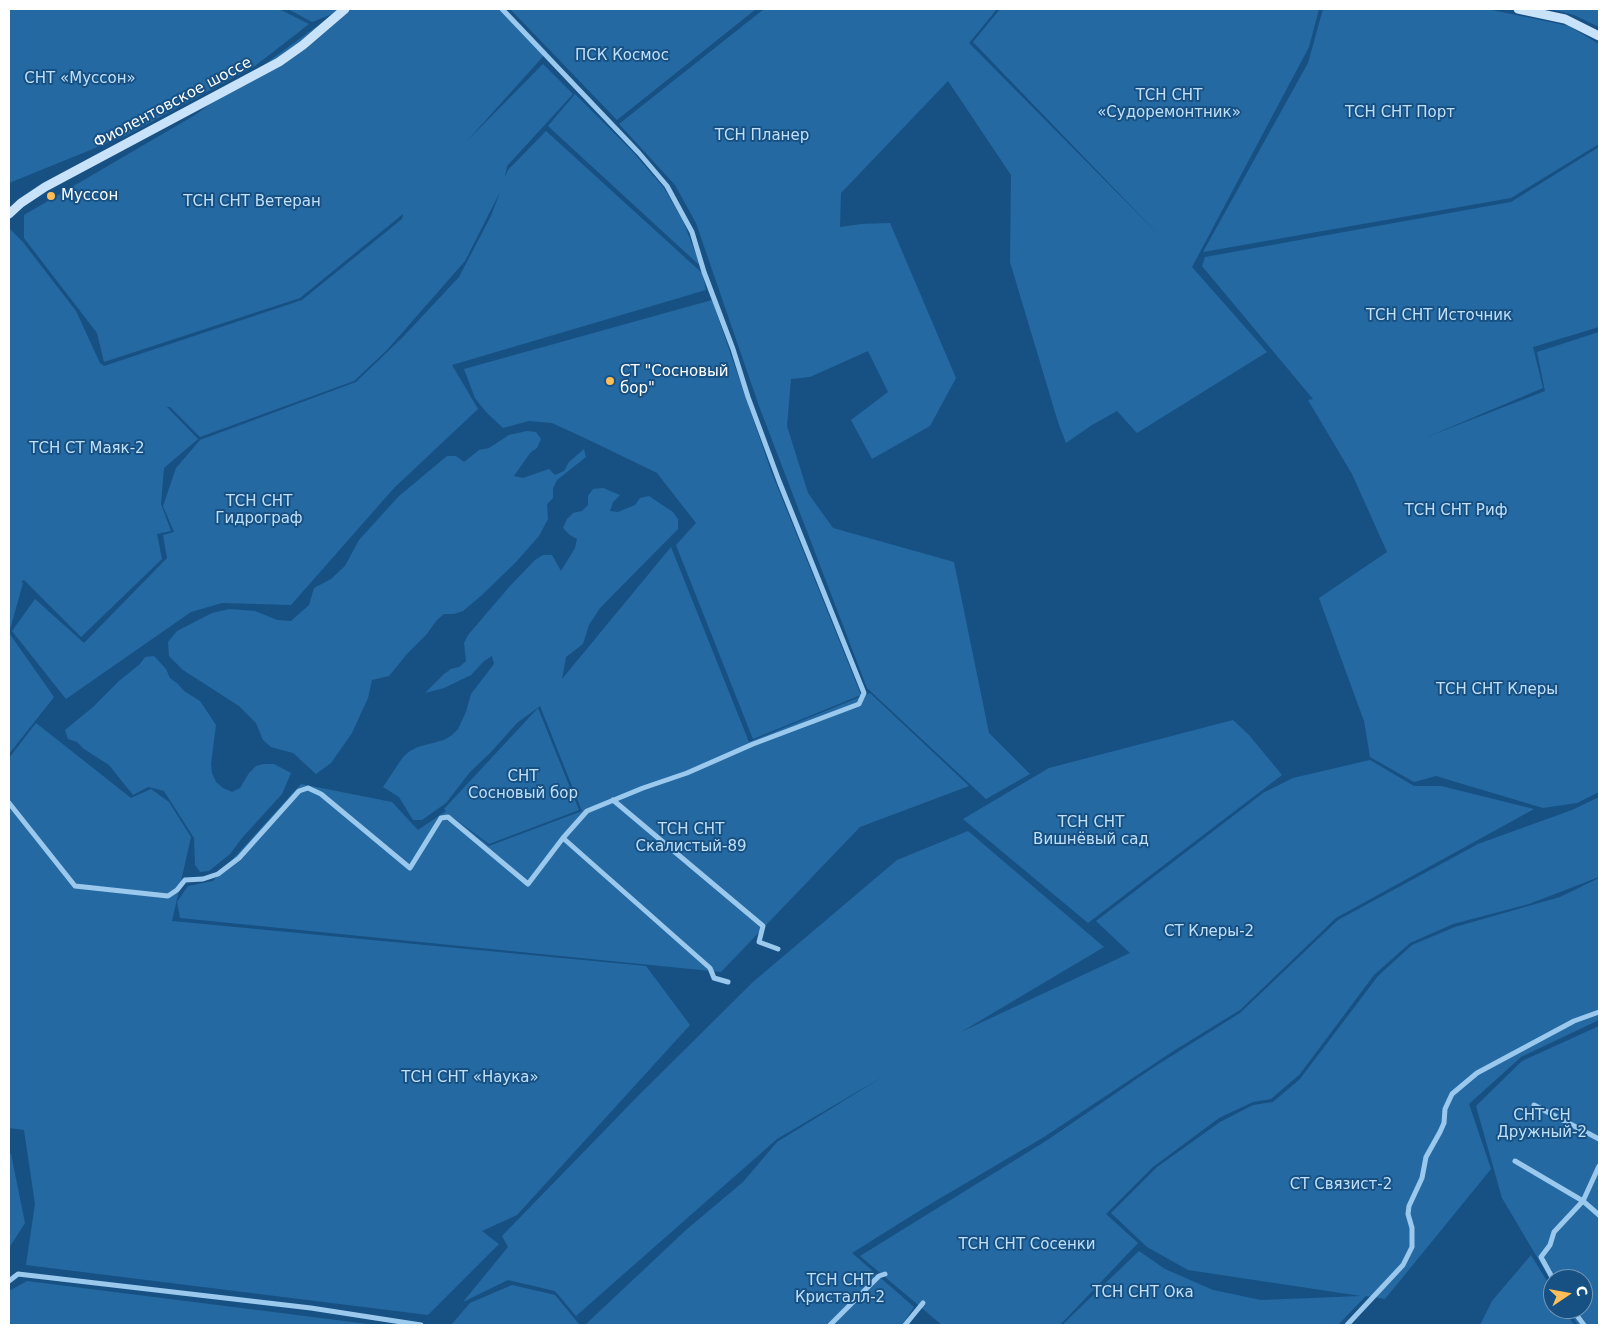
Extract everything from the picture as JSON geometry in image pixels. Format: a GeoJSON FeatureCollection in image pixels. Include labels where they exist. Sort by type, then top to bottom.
{"type":"FeatureCollection","features":[{"type":"Feature","properties":{"kind":"main road","name":"Фиолентовское шоссе"},"geometry":{"type":"LineString","coordinates":[[9,214],[21,203],[45,187],[279,62],[303,45],[345,9]]}},
{"type":"Feature","properties":{"kind":"main road"},"geometry":{"type":"LineString","coordinates":[[1518,9],[1532,10],[1565,19],[1599,36]]}},
{"type":"Feature","properties":{"kind":"street"},"geometry":{"type":"LineString","coordinates":[[9,803],[75,886],[168,896],[177,890],[185,880],[203,879],[218,874],[240,858],[299,791],[308,788],[321,794],[410,868],[441,818],[448,817],[528,884],[586,811],[859,704],[864,693],[779,481],[704,272],[692,232],[667,186],[639,153],[502,9]]}},
{"type":"Feature","properties":{"kind":"street"},"geometry":{"type":"LineString","coordinates":[[613,800],[763,926],[759,942],[778,949]]}},
{"type":"Feature","properties":{"kind":"street"},"geometry":{"type":"LineString","coordinates":[[563,838],[710,968],[714,978],[728,982]]}},
{"type":"Feature","properties":{"kind":"street"},"geometry":{"type":"LineString","coordinates":[[1348,1325],[1403,1265],[1412,1247],[1412,1228],[1408,1214],[1409,1206],[1422,1178],[1426,1157],[1444,1123],[1445,1109],[1452,1094],[1477,1073],[1574,1021],[1599,1012]]}},
{"type":"Feature","properties":{"kind":"street"},"geometry":{"type":"LineString","coordinates":[[1534,1105],[1599,1139]]}},
{"type":"Feature","properties":{"kind":"street"},"geometry":{"type":"LineString","coordinates":[[1515,1161],[1583,1201],[1599,1215]]}},
{"type":"Feature","properties":{"kind":"street"},"geometry":{"type":"LineString","coordinates":[[1548,1269],[1541,1257],[1550,1245],[1554,1232],[1583,1201],[1599,1166]]}},
{"type":"Feature","properties":{"kind":"street"},"geometry":{"type":"LineString","coordinates":[[9,1281],[18,1274],[311,1308],[421,1325]]}},
{"type":"Feature","properties":{"kind":"street"},"geometry":{"type":"LineString","coordinates":[[830,1325],[879,1276],[885,1274]]}},
{"type":"Feature","properties":{"kind":"street"},"geometry":{"type":"LineString","coordinates":[[905,1325],[924,1303]]}},
{"type":"Feature","properties":{"kind":"green space","name":"СНТ «Муссон»"},"geometry":{"type":"Polygon","coordinates":[[[9,9],[279,9],[309,24],[255,66],[125,136],[9,183],[9,9]]]}},
{"type":"Feature","properties":{"kind":"green space"},"geometry":{"type":"Polygon","coordinates":[[[288,9],[506,9],[547,52],[467,141],[543,64],[573,94],[507,166],[505,177],[508,170],[546,131],[702,273],[706,290],[452,365],[478,409],[394,488],[291,605],[222,603],[191,612],[66,699],[12,631],[35,599],[84,643],[167,558],[163,535],[174,532],[163,506],[176,468],[200,440],[356,382],[403,337],[459,277],[491,216],[500,192],[465,261],[387,350],[354,381],[200,437],[170,407],[167,407],[198,439],[164,468],[161,504],[171,531],[157,534],[162,559],[81,637],[24,580],[21,582],[23,583],[9,633],[9,228],[22,241],[76,311],[100,363],[104,366],[302,300],[402,219],[403,214],[300,298],[104,362],[97,333],[24,238],[24,215],[195,115],[335,13],[312,22],[288,9]]]}},
{"type":"Feature","properties":{"kind":"green space","name":"ПСК Космос"},"geometry":{"type":"Polygon","coordinates":[[[510,9],[756,9],[617,120],[510,9]]]}},
{"type":"Feature","properties":{"kind":"green space","name":"ТСН Планер"},"geometry":{"type":"Polygon","coordinates":[[[764,9],[997,9],[969,43],[1162,238],[973,42],[1000,9],[1319,9],[1309,47],[1192,267],[1267,352],[1137,433],[1117,411],[1066,443],[1010,262],[1011,175],[948,81],[841,193],[840,227],[890,223],[956,378],[930,426],[872,459],[851,420],[888,392],[868,351],[810,377],[791,379],[787,426],[808,493],[833,528],[954,562],[989,733],[1030,774],[986,799],[867,688],[759,406],[696,223],[675,185],[619,124],[764,9]]]}},
{"type":"Feature","properties":{"kind":"green space","name":"ТСН СНТ Порт"},"geometry":{"type":"Polygon","coordinates":[[[1323,9],[1487,9],[1569,26],[1599,44],[1599,144],[1511,198],[1203,252],[1308,63],[1323,9]]]}},
{"type":"Feature","properties":{"kind":"green space"},"geometry":{"type":"Polygon","coordinates":[[[1550,9],[1599,9],[1599,27],[1574,15],[1550,9]]]}},
{"type":"Feature","properties":{"kind":"green space"},"geometry":{"type":"Polygon","coordinates":[[[575,94],[632,151],[664,188],[683,221],[699,262],[698,264],[548,126],[575,94]]]}},
{"type":"Feature","properties":{"kind":"green space"},"geometry":{"type":"Polygon","coordinates":[[[1599,147],[1599,327],[1533,347],[1543,388],[1427,437],[1545,391],[1537,352],[1599,332],[1599,792],[1577,803],[1543,808],[1436,776],[1414,782],[1370,757],[1364,721],[1319,598],[1387,552],[1352,474],[1308,400],[1313,399],[1202,266],[1205,257],[1511,202],[1599,147]]]}},
{"type":"Feature","properties":{"kind":"green space"},"geometry":{"type":"Polygon","coordinates":[[[712,300],[771,471],[861,695],[753,739],[676,545],[696,523],[657,473],[552,423],[529,421],[503,428],[486,412],[475,398],[464,369],[712,300]]]}},
{"type":"Feature","properties":{"kind":"green space"},"geometry":{"type":"Polygon","coordinates":[[[527,431],[536,432],[541,439],[537,448],[530,453],[514,476],[523,478],[549,469],[555,475],[564,471],[569,462],[584,449],[586,457],[557,480],[553,488],[553,498],[547,504],[548,519],[539,536],[516,562],[463,611],[454,614],[444,614],[437,620],[389,676],[372,680],[368,698],[352,733],[331,763],[316,774],[293,753],[271,747],[263,740],[256,723],[239,706],[183,670],[169,656],[168,642],[177,631],[212,613],[230,609],[255,611],[277,620],[291,621],[309,605],[314,588],[331,579],[345,566],[359,540],[399,496],[447,456],[456,456],[464,462],[479,450],[489,448],[509,435],[527,431]]]}},
{"type":"Feature","properties":{"kind":"green space","name":"ТСН СНТ Скалистый-89"},"geometry":{"type":"Polygon","coordinates":[[[603,488],[620,495],[613,502],[610,511],[618,512],[635,505],[640,498],[649,496],[673,512],[678,519],[678,529],[600,608],[589,625],[583,644],[566,657],[562,679],[671,547],[749,742],[870,693],[969,786],[860,827],[721,972],[180,918],[177,902],[188,886],[213,881],[301,784],[392,802],[418,830],[446,811],[444,809],[538,708],[579,810],[489,844],[451,816],[489,846],[582,811],[540,706],[517,723],[470,772],[446,803],[422,820],[413,820],[399,797],[383,787],[403,757],[410,751],[444,740],[458,729],[466,712],[471,694],[494,664],[492,656],[484,661],[471,675],[444,688],[425,693],[444,674],[451,669],[459,667],[466,661],[464,643],[468,635],[535,560],[543,555],[552,555],[561,571],[575,548],[577,539],[563,528],[567,519],[573,513],[582,511],[588,505],[588,496],[593,489],[603,488]]]}},
{"type":"Feature","properties":{"kind":"green space"},"geometry":{"type":"Polygon","coordinates":[[[9,633],[54,697],[9,754],[9,633]]]}},
{"type":"Feature","properties":{"kind":"green space"},"geometry":{"type":"Polygon","coordinates":[[[154,656],[166,669],[170,678],[184,691],[200,701],[216,725],[211,764],[212,773],[216,782],[223,788],[232,792],[240,788],[249,773],[256,766],[264,764],[274,764],[291,773],[282,794],[230,854],[209,871],[200,872],[195,865],[194,838],[164,791],[148,787],[133,795],[109,765],[84,749],[77,742],[68,739],[65,730],[93,707],[119,681],[140,664],[145,657],[154,656]]]}},
{"type":"Feature","properties":{"kind":"green space","name":"ТСН СНТ Вишнёвый сад"},"geometry":{"type":"Polygon","coordinates":[[[1233,720],[1249,735],[1282,775],[1088,923],[963,819],[1049,768],[1233,720]]]}},
{"type":"Feature","properties":{"kind":"green space","name":"ТСН СНТ «Наука»"},"geometry":{"type":"Polygon","coordinates":[[[36,723],[131,798],[151,789],[169,802],[191,837],[172,921],[646,966],[690,1025],[517,1215],[482,1231],[499,1244],[428,1315],[26,1265],[35,1204],[24,1130],[9,1128],[9,758],[36,723]]]}},
{"type":"Feature","properties":{"kind":"green space"},"geometry":{"type":"Polygon","coordinates":[[[1370,760],[1414,786],[1441,786],[1534,809],[1336,918],[1240,1010],[1175,1050],[1044,1137],[852,1253],[914,1307],[902,1325],[585,1325],[686,1230],[743,1182],[777,1142],[884,1076],[777,1139],[576,1316],[555,1291],[508,1280],[463,1302],[508,1247],[502,1236],[638,1096],[753,982],[897,860],[968,831],[1104,947],[961,1032],[1130,953],[1096,921],[1263,793],[1293,778],[1370,760]]]}},
{"type":"Feature","properties":{"kind":"green space","name":"ТСН СНТ Сосенки"},"geometry":{"type":"Polygon","coordinates":[[[1599,797],[1599,877],[1529,904],[1453,924],[1410,943],[1374,975],[1300,1074],[1271,1099],[1253,1102],[1219,1118],[1153,1167],[1106,1214],[1138,1243],[1060,1325],[942,1325],[860,1256],[1046,1141],[1154,1067],[1240,1013],[1338,920],[1478,844],[1572,810],[1599,797]]]}},
{"type":"Feature","properties":{"kind":"green space","name":"СТ Связист-2"},"geometry":{"type":"Polygon","coordinates":[[[1599,878],[1599,1020],[1521,1057],[1469,1104],[1491,1169],[1385,1299],[1366,1296],[1338,1325],[1062,1325],[1139,1251],[1165,1269],[1213,1290],[1261,1300],[1361,1296],[1188,1270],[1147,1247],[1111,1213],[1157,1167],[1220,1122],[1253,1105],[1273,1102],[1300,1079],[1378,976],[1412,945],[1455,927],[1560,897],[1599,878]]]}},
{"type":"Feature","properties":{"kind":"green space","name":"СНТ СН Дружный-2"},"geometry":{"type":"Polygon","coordinates":[[[1599,1026],[1599,1325],[1578,1325],[1574,1319],[1593,1319],[1593,1269],[1544,1269],[1502,1198],[1476,1106],[1522,1061],[1599,1026]]]}},
{"type":"Feature","properties":{"kind":"green space"},"geometry":{"type":"Polygon","coordinates":[[[9,1152],[11,1154],[25,1223],[9,1248],[9,1152]]]}},
{"type":"Feature","properties":{"kind":"green space"},"geometry":{"type":"Polygon","coordinates":[[[1531,1255],[1543,1275],[1543,1319],[1570,1319],[1574,1325],[1480,1325],[1492,1301],[1531,1255]]]}},
{"type":"Feature","properties":{"kind":"green space"},"geometry":{"type":"Polygon","coordinates":[[[27,1281],[376,1325],[9,1325],[9,1291],[27,1281]]]}},
{"type":"Feature","properties":{"kind":"green space"},"geometry":{"type":"Polygon","coordinates":[[[512,1285],[555,1295],[579,1324],[451,1325],[470,1303],[512,1285]]]}},
{"type":"Feature","properties":{"kind":"place","name":"Муссон"},"geometry":{"type":"Point","coordinates":[51,196]}},
{"type":"Feature","properties":{"kind":"place","name":"СТ \"Сосновый бор\""},"geometry":{"type":"Point","coordinates":[610,381]}},
{"type":"Feature","properties":{"kind":"park label","name":"ТСН СНТ «Судоремонтник»"},"geometry":{"type":"Point","coordinates":[1169,104]}},
{"type":"Feature","properties":{"kind":"park label","name":"ТСН СНТ Ветеран"},"geometry":{"type":"Point","coordinates":[252,202]}},
{"type":"Feature","properties":{"kind":"park label","name":"ТСН СНТ Источник"},"geometry":{"type":"Point","coordinates":[1439,316]}},
{"type":"Feature","properties":{"kind":"park label","name":"ТСН СТ Маяк-2"},"geometry":{"type":"Point","coordinates":[87,449]}},
{"type":"Feature","properties":{"kind":"park label","name":"ТСН СНТ Гидрограф"},"geometry":{"type":"Point","coordinates":[259,510]}},
{"type":"Feature","properties":{"kind":"park label","name":"ТСН СНТ Риф"},"geometry":{"type":"Point","coordinates":[1456,511]}},
{"type":"Feature","properties":{"kind":"park label","name":"ТСН СНТ Клеры"},"geometry":{"type":"Point","coordinates":[1497,690]}},
{"type":"Feature","properties":{"kind":"park label","name":"СНТ Сосновый бор"},"geometry":{"type":"Point","coordinates":[523,786]}},
{"type":"Feature","properties":{"kind":"park label","name":"СТ Клеры-2"},"geometry":{"type":"Point","coordinates":[1209,932]}},
{"type":"Feature","properties":{"kind":"park label","name":"ТСН СНТ Кристалл-2"},"geometry":{"type":"Point","coordinates":[840,1290]}},
{"type":"Feature","properties":{"kind":"park label","name":"ТСН СНТ Ока"},"geometry":{"type":"Point","coordinates":[1143,1293]}}]}
